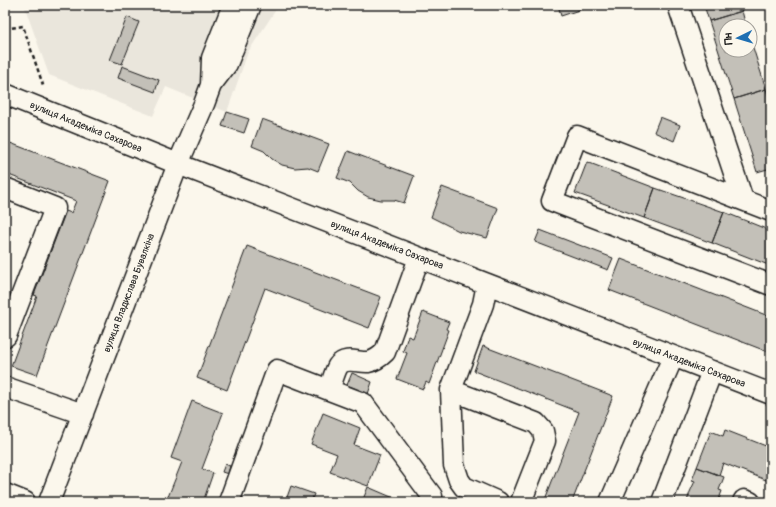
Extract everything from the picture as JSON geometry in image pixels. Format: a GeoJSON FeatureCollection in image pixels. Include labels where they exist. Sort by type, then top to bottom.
{"type":"FeatureCollection","features":[{"type":"Feature","properties":{"kind":"street","name":"вулиця Владислава Бувалкіна"},"geometry":{"type":"LineString","coordinates":[[211,85],[212,58],[233,5]]}},
{"type":"Feature","properties":{"kind":"street","name":"вулиця Владислава Бувалкіна"},"geometry":{"type":"LineString","coordinates":[[49,502],[178,164],[211,85],[227,64],[251,5]]}},
{"type":"Feature","properties":{"kind":"street"},"geometry":{"type":"LineString","coordinates":[[678,5],[743,200]]}},
{"type":"Feature","properties":{"kind":"street","name":"вулиця Академіка Сахарова"},"geometry":{"type":"LineString","coordinates":[[5,94],[178,164],[673,357],[712,371],[769,387]]}},
{"type":"Feature","properties":{"kind":"street"},"geometry":{"type":"LineString","coordinates":[[771,211],[577,136],[552,201],[771,285]]}},
{"type":"Feature","properties":{"kind":"street"},"geometry":{"type":"LineString","coordinates":[[5,188],[55,208],[6,336],[5,334]]}},
{"type":"Feature","properties":{"kind":"street"},"geometry":{"type":"LineString","coordinates":[[329,390],[342,362],[353,360],[369,362],[378,358],[384,352],[419,258]]}},
{"type":"Feature","properties":{"kind":"street"},"geometry":{"type":"LineString","coordinates":[[487,284],[482,304],[451,390],[455,472],[464,486],[498,502]]}},
{"type":"Feature","properties":{"kind":"street"},"geometry":{"type":"LineString","coordinates":[[610,502],[673,357]]}},
{"type":"Feature","properties":{"kind":"street"},"geometry":{"type":"LineString","coordinates":[[229,502],[277,370],[363,403],[432,496]]}},
{"type":"Feature","properties":{"kind":"street"},"geometry":{"type":"LineString","coordinates":[[662,502],[712,371]]}},
{"type":"Feature","properties":{"kind":"street"},"geometry":{"type":"LineString","coordinates":[[5,386],[83,414]]}},
{"type":"Feature","properties":{"kind":"street"},"geometry":{"type":"LineString","coordinates":[[451,390],[536,423],[543,431],[545,441],[520,502]]}},
{"type":"Feature","properties":{"kind":"street"},"geometry":{"type":"LineString","coordinates":[[5,494],[25,502]]}},
{"type":"Feature","properties":{"kind":"street"},"geometry":{"type":"LineString","coordinates":[[743,502],[744,500],[750,502]]}},
{"type":"Feature","properties":{"kind":"path"},"geometry":{"type":"LineString","coordinates":[[5,29],[23,26],[44,88]]}},
{"type":"Feature","properties":{"kind":"shaded area"},"geometry":{"type":"Polygon","coordinates":[[[24,5],[279,5],[248,52],[227,112],[166,87],[153,116],[49,75],[24,5]]]}},
{"type":"Feature","properties":{"kind":"building"},"geometry":{"type":"Polygon","coordinates":[[[558,5],[581,5],[582,9],[561,16],[558,5]]]}},
{"type":"Feature","properties":{"kind":"building"},"geometry":{"type":"Polygon","coordinates":[[[704,5],[740,5],[742,11],[709,21],[704,5]]]}},
{"type":"Feature","properties":{"kind":"building"},"geometry":{"type":"Polygon","coordinates":[[[742,11],[744,18],[719,18],[742,11]]]}},
{"type":"Feature","properties":{"kind":"building"},"geometry":{"type":"Polygon","coordinates":[[[127,17],[139,22],[122,64],[110,60],[127,17]]]}},
{"type":"Feature","properties":{"kind":"building"},"geometry":{"type":"Polygon","coordinates":[[[718,18],[718,49],[709,21],[718,18]]]}},
{"type":"Feature","properties":{"kind":"building"},"geometry":{"type":"Polygon","coordinates":[[[721,58],[756,58],[766,89],[734,99],[721,58]]]}},
{"type":"Feature","properties":{"kind":"building"},"geometry":{"type":"Polygon","coordinates":[[[122,66],[159,80],[155,92],[118,78],[122,66]]]}},
{"type":"Feature","properties":{"kind":"building"},"geometry":{"type":"Polygon","coordinates":[[[766,89],[771,104],[771,168],[757,172],[734,99],[766,89]]]}},
{"type":"Feature","properties":{"kind":"building"},"geometry":{"type":"Polygon","coordinates":[[[227,112],[249,119],[244,133],[222,126],[227,112]]]}},
{"type":"Feature","properties":{"kind":"building"},"geometry":{"type":"Polygon","coordinates":[[[660,117],[680,125],[674,141],[654,132],[660,117]]]}},
{"type":"Feature","properties":{"kind":"building"},"geometry":{"type":"Polygon","coordinates":[[[262,119],[329,144],[318,171],[308,167],[295,168],[282,165],[272,159],[264,151],[252,146],[262,119]]]}},
{"type":"Feature","properties":{"kind":"building"},"geometry":{"type":"Polygon","coordinates":[[[5,141],[110,181],[37,375],[11,366],[37,296],[34,295],[66,211],[71,213],[76,201],[9,175],[10,173],[5,171],[5,141]]]}},
{"type":"Feature","properties":{"kind":"building"},"geometry":{"type":"Polygon","coordinates":[[[348,151],[414,176],[404,203],[394,200],[381,200],[368,197],[358,191],[350,183],[337,178],[348,151]]]}},
{"type":"Feature","properties":{"kind":"building"},"geometry":{"type":"Polygon","coordinates":[[[587,162],[655,188],[644,218],[575,193],[587,162]]]}},
{"type":"Feature","properties":{"kind":"building"},"geometry":{"type":"Polygon","coordinates":[[[442,187],[498,208],[487,238],[459,231],[431,217],[442,187]]]}},
{"type":"Feature","properties":{"kind":"building"},"geometry":{"type":"Polygon","coordinates":[[[655,188],[724,212],[712,243],[644,218],[655,188]]]}},
{"type":"Feature","properties":{"kind":"building"},"geometry":{"type":"Polygon","coordinates":[[[724,212],[771,231],[771,266],[712,243],[724,212]]]}},
{"type":"Feature","properties":{"kind":"building"},"geometry":{"type":"Polygon","coordinates":[[[540,230],[613,258],[608,270],[535,242],[540,230]]]}},
{"type":"Feature","properties":{"kind":"building"},"geometry":{"type":"Polygon","coordinates":[[[247,246],[381,297],[369,328],[265,288],[227,390],[197,378],[247,246]]]}},
{"type":"Feature","properties":{"kind":"building"},"geometry":{"type":"Polygon","coordinates":[[[621,259],[771,317],[771,353],[609,290],[621,259]]]}},
{"type":"Feature","properties":{"kind":"building"},"geometry":{"type":"Polygon","coordinates":[[[423,312],[449,322],[446,329],[449,330],[429,384],[426,382],[423,389],[397,379],[407,353],[403,351],[408,336],[413,338],[423,312]]]}},
{"type":"Feature","properties":{"kind":"building"},"geometry":{"type":"Polygon","coordinates":[[[483,346],[613,396],[572,502],[544,502],[579,412],[474,371],[483,346]]]}},
{"type":"Feature","properties":{"kind":"building"},"geometry":{"type":"Polygon","coordinates":[[[352,373],[372,382],[368,394],[347,385],[352,373]]]}},
{"type":"Feature","properties":{"kind":"building"},"geometry":{"type":"Polygon","coordinates":[[[192,401],[223,413],[202,469],[213,473],[203,502],[166,502],[182,462],[171,458],[192,401]]]}},
{"type":"Feature","properties":{"kind":"building"},"geometry":{"type":"Polygon","coordinates":[[[323,413],[360,428],[354,445],[380,455],[368,486],[330,472],[337,454],[311,444],[323,413]]]}},
{"type":"Feature","properties":{"kind":"building"},"geometry":{"type":"Polygon","coordinates":[[[725,430],[771,448],[771,482],[723,463],[719,475],[697,467],[711,431],[723,436],[725,430]]]}},
{"type":"Feature","properties":{"kind":"building"},"geometry":{"type":"Polygon","coordinates":[[[225,464],[230,466],[228,474],[222,472],[225,464]]]}},
{"type":"Feature","properties":{"kind":"building"},"geometry":{"type":"Polygon","coordinates":[[[697,467],[724,477],[719,490],[722,491],[718,502],[683,502],[684,500],[687,501],[695,481],[692,480],[697,467]]]}},
{"type":"Feature","properties":{"kind":"building"},"geometry":{"type":"Polygon","coordinates":[[[291,486],[314,494],[311,502],[290,502],[286,500],[291,486]]]}},
{"type":"Feature","properties":{"kind":"building"},"geometry":{"type":"Polygon","coordinates":[[[368,487],[403,502],[362,502],[368,487]]]}}]}
